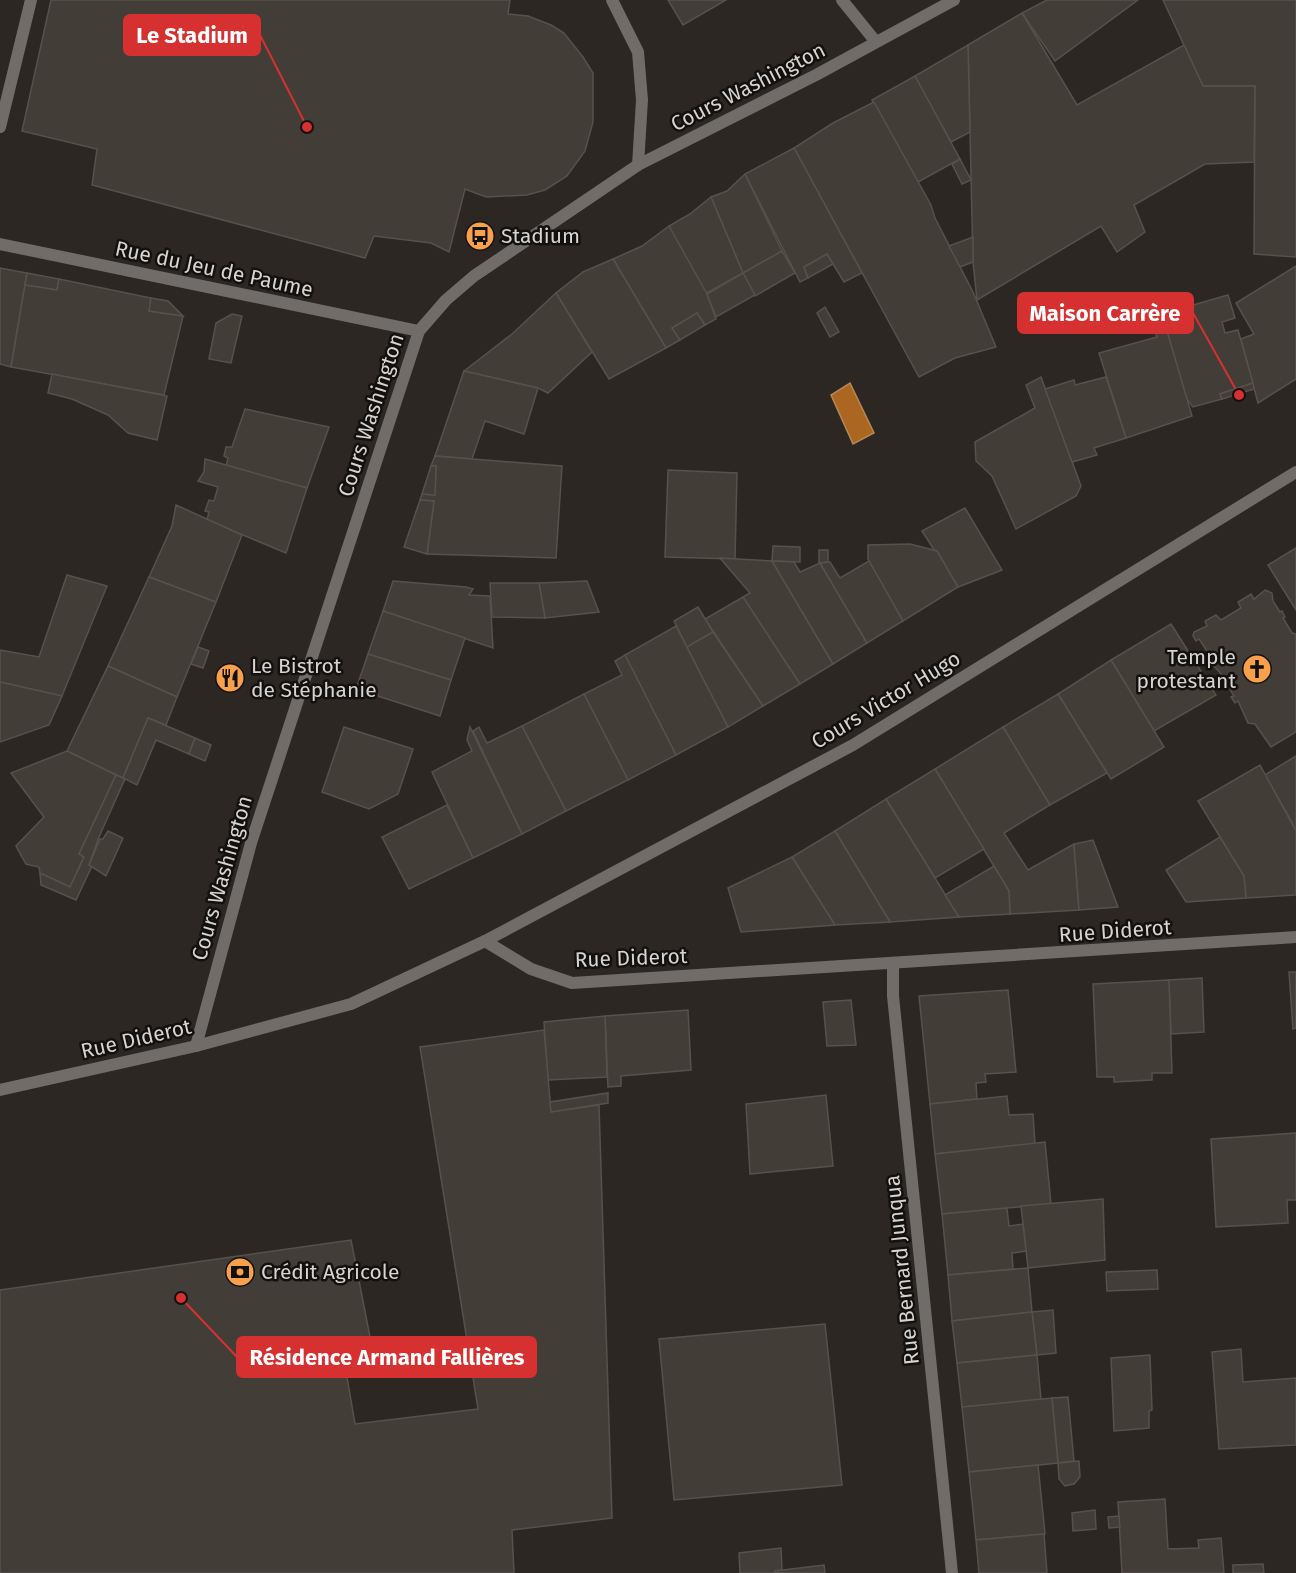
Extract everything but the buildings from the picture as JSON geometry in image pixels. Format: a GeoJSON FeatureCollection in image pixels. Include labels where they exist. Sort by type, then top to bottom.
{"type":"FeatureCollection","features":[{"type":"Feature","properties":{"kind":"street"},"geometry":{"type":"LineString","coordinates":[[0,127],[31,0]]}},
{"type":"Feature","properties":{"kind":"street"},"geometry":{"type":"LineString","coordinates":[[612,0],[638,52],[642,100],[638,165]]}},
{"type":"Feature","properties":{"kind":"street"},"geometry":{"type":"LineString","coordinates":[[842,0],[876,42]]}},
{"type":"Feature","properties":{"kind":"street","name":"Cours Washington"},"geometry":{"type":"LineString","coordinates":[[196,1046],[251,843],[419,331],[446,300],[474,276],[638,165],[954,0]]}},
{"type":"Feature","properties":{"kind":"street","name":"Rue du Jeu de Paume"},"geometry":{"type":"LineString","coordinates":[[0,244],[419,331]]}},
{"type":"Feature","properties":{"kind":"street","name":"Cours Victor Hugo"},"geometry":{"type":"LineString","coordinates":[[484,941],[853,745],[1296,472]]}},
{"type":"Feature","properties":{"kind":"street","name":"Rue Diderot"},"geometry":{"type":"LineString","coordinates":[[0,1090],[196,1046],[351,1004],[484,941],[531,969],[572,983],[1296,937]]}},
{"type":"Feature","properties":{"kind":"street","name":"Rue Bernard Junqua"},"geometry":{"type":"LineString","coordinates":[[893,964],[893,996],[952,1573]]}},
{"type":"Feature","properties":{"kind":"shaded area"},"geometry":{"type":"Polygon","coordinates":[[[850,383],[874,433],[853,444],[831,395],[850,383]]]}},
{"type":"Feature","properties":{"kind":"place","name":"Le Stadium"},"geometry":{"type":"Point","coordinates":[307,127]}},
{"type":"Feature","properties":{"kind":"place","name":"Stadium"},"geometry":{"type":"Point","coordinates":[480,236]}},
{"type":"Feature","properties":{"kind":"place","name":"Maison Carrère"},"geometry":{"type":"Point","coordinates":[1239,395]}},
{"type":"Feature","properties":{"kind":"place","name":"Temple protestant"},"geometry":{"type":"Point","coordinates":[1257,669]}},
{"type":"Feature","properties":{"kind":"place","name":"Le Bistrot de Stéphanie"},"geometry":{"type":"Point","coordinates":[230,678]}},
{"type":"Feature","properties":{"kind":"place","name":"Crédit Agricole"},"geometry":{"type":"Point","coordinates":[240,1272]}},
{"type":"Feature","properties":{"kind":"place","name":"Résidence Armand Fallières"},"geometry":{"type":"Point","coordinates":[181,1298]}}]}
